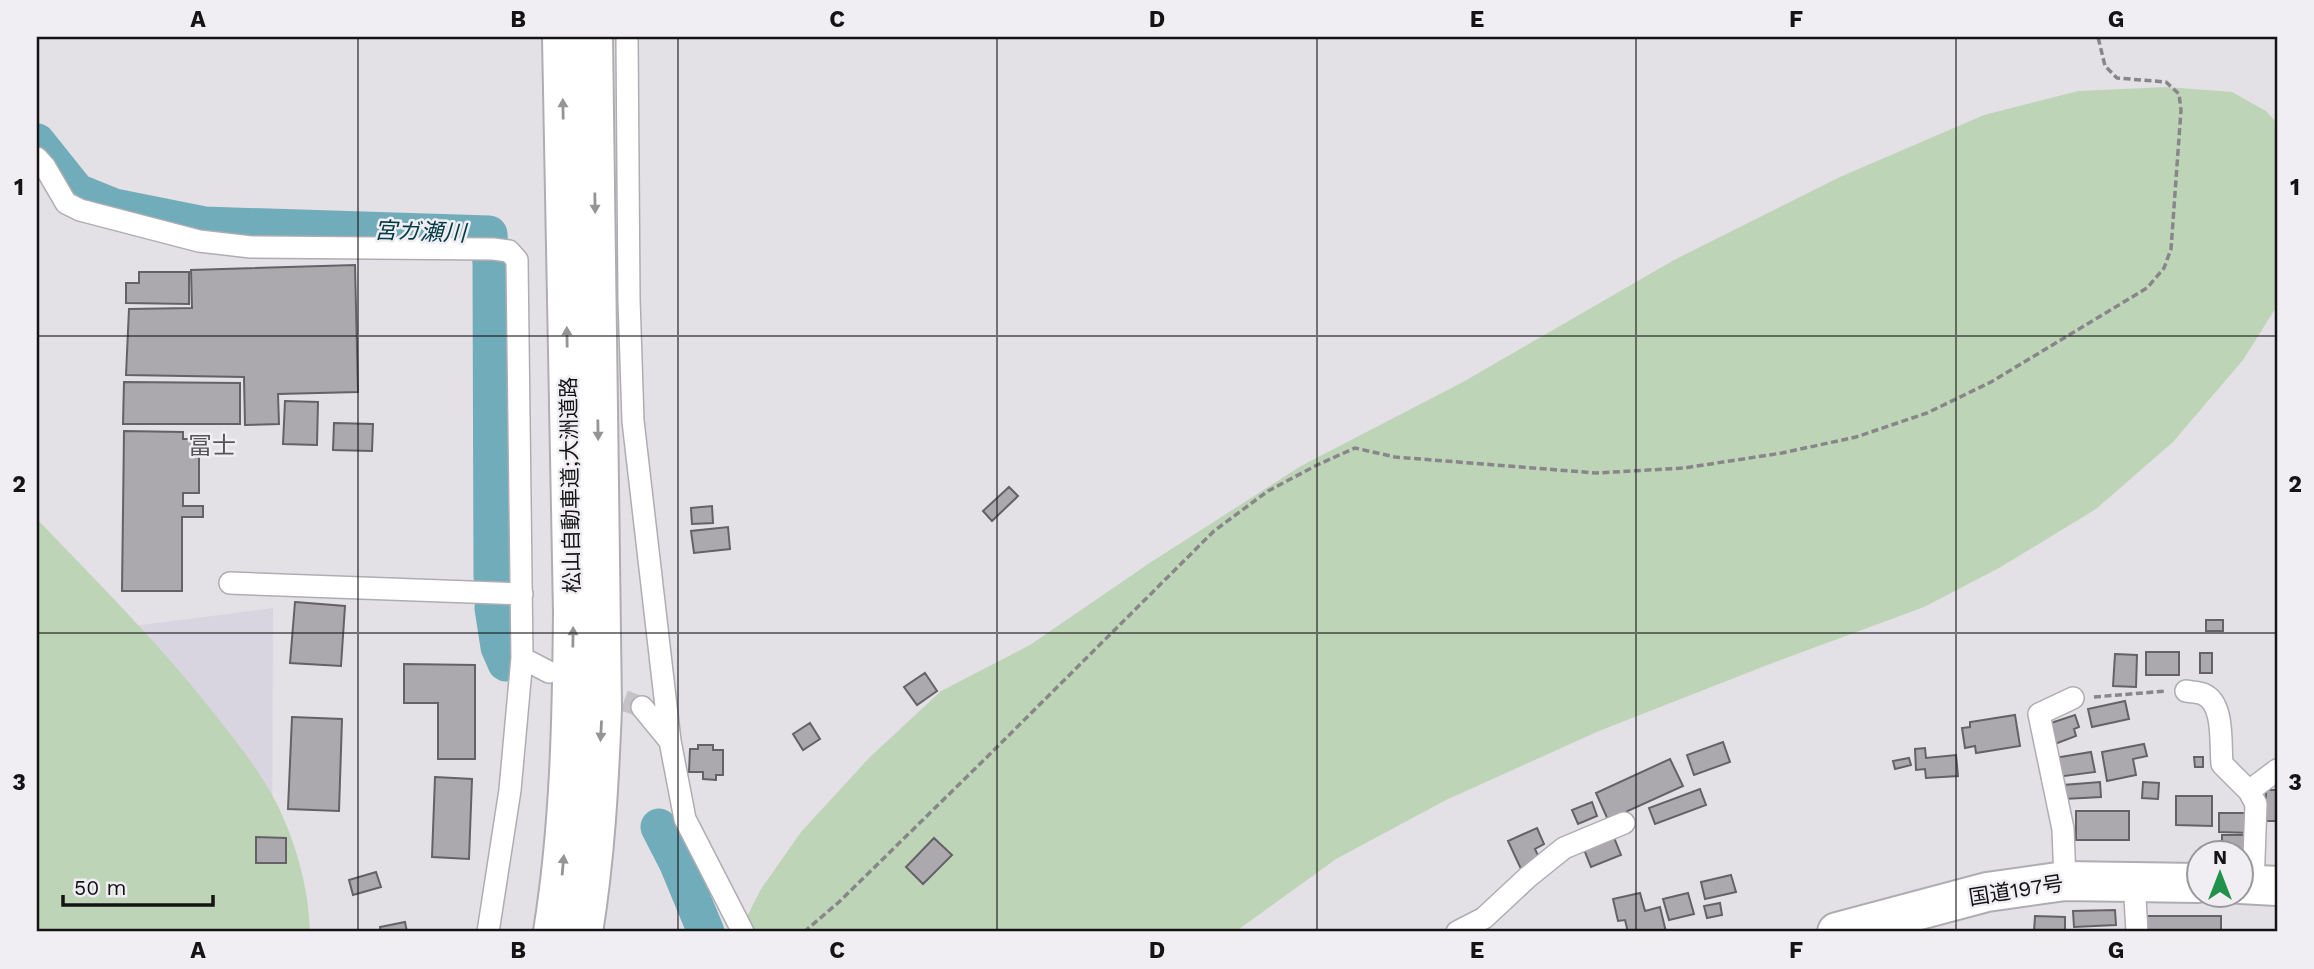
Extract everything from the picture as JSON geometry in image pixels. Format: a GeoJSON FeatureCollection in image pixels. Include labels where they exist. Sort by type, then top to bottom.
{"type":"FeatureCollection","features":[{"type":"Feature","properties":{"kind":"highway","name":"松山自動車道;大洲道路"},"geometry":{"type":"LineString","coordinates":[[554,932],[568,808],[573,613],[562,37]]}},
{"type":"Feature","properties":{"kind":"highway","name":"松山自動車道;大洲道路"},"geometry":{"type":"LineString","coordinates":[[583,932],[592,879],[598,810],[602,708],[593,37]]}},
{"type":"Feature","properties":{"kind":"highway","name":"国道197号"},"geometry":{"type":"LineString","coordinates":[[1851,931],[1987,892],[2065,881],[2184,883]]}},
{"type":"Feature","properties":{"kind":"street"},"geometry":{"type":"LineString","coordinates":[[627,37],[633,421],[670,741],[685,819],[743,932]]}},
{"type":"Feature","properties":{"kind":"street"},"geometry":{"type":"LineString","coordinates":[[37,158],[66,203],[80,210],[198,241],[251,247],[493,249],[509,251],[517,260],[522,659],[510,790],[488,932]]}},
{"type":"Feature","properties":{"kind":"street"},"geometry":{"type":"LineString","coordinates":[[230,583],[522,594]]}},
{"type":"Feature","properties":{"kind":"street"},"geometry":{"type":"LineString","coordinates":[[522,659],[549,673]]}},
{"type":"Feature","properties":{"kind":"street"},"geometry":{"type":"LineString","coordinates":[[2186,691],[2203,694],[2213,701],[2218,713],[2221,764],[2249,791],[2256,804],[2257,885]]}},
{"type":"Feature","properties":{"kind":"street"},"geometry":{"type":"LineString","coordinates":[[2065,881],[2063,829],[2039,714],[2073,698]]}},
{"type":"Feature","properties":{"kind":"street"},"geometry":{"type":"LineString","coordinates":[[642,707],[670,741]]}},
{"type":"Feature","properties":{"kind":"street"},"geometry":{"type":"LineString","coordinates":[[2249,791],[2277,770]]}},
{"type":"Feature","properties":{"kind":"street"},"geometry":{"type":"LineString","coordinates":[[1457,932],[1484,918],[1564,848],[1624,823]]}},
{"type":"Feature","properties":{"kind":"street"},"geometry":{"type":"LineString","coordinates":[[2134,881],[2137,932]]}},
{"type":"Feature","properties":{"kind":"path"},"geometry":{"type":"LineString","coordinates":[[804,932],[839,902],[1214,531],[1268,491],[1317,465],[1355,448],[1395,457],[1596,473],[1684,468],[1856,437],[1927,414],[1991,382],[2147,289],[2164,268],[2171,249],[2181,110],[2179,94],[2166,82],[2117,78],[2105,66],[2098,37]]}},
{"type":"Feature","properties":{"kind":"path"},"geometry":{"type":"LineString","coordinates":[[2073,698],[2186,691]]}},
{"type":"Feature","properties":{"kind":"shaded area"},"geometry":{"type":"Polygon","coordinates":[[[273,608],[272,892],[118,628],[273,608]]]}},
{"type":"Feature","properties":{"kind":"green space"},"geometry":{"type":"Polygon","coordinates":[[[2167,87],[2232,92],[2266,111],[2277,123],[2277,306],[2243,360],[2173,442],[2096,509],[1999,568],[1924,607],[1599,731],[1446,800],[1336,859],[1235,932],[739,932],[761,889],[801,832],[869,758],[941,691],[1030,645],[1148,564],[1301,466],[1463,382],[1674,260],[1840,177],[1984,115],[2078,91],[2167,87]]]}},
{"type":"Feature","properties":{"kind":"green space"},"geometry":{"type":"Polygon","coordinates":[[[37,519],[171,662],[255,768],[277,804],[296,850],[307,899],[310,932],[37,932],[37,519]]]}},
{"type":"Feature","properties":{"kind":"building"},"geometry":{"type":"Polygon","coordinates":[[[355,265],[358,392],[278,394],[279,424],[245,425],[244,377],[126,375],[129,309],[192,308],[191,270],[355,265]]]}},
{"type":"Feature","properties":{"kind":"building"},"geometry":{"type":"Polygon","coordinates":[[[139,272],[189,272],[189,304],[126,303],[126,283],[139,283],[139,272]]]}},
{"type":"Feature","properties":{"kind":"building"},"geometry":{"type":"Polygon","coordinates":[[[124,382],[240,383],[240,424],[123,424],[124,382]]]}},
{"type":"Feature","properties":{"kind":"building"},"geometry":{"type":"Polygon","coordinates":[[[285,401],[318,402],[317,445],[283,444],[285,401]]]}},
{"type":"Feature","properties":{"kind":"building"},"geometry":{"type":"Polygon","coordinates":[[[334,423],[373,424],[372,451],[333,450],[334,423]]]}},
{"type":"Feature","properties":{"kind":"building"},"geometry":{"type":"Polygon","coordinates":[[[124,431],[183,432],[183,439],[199,439],[199,493],[183,493],[183,506],[203,506],[203,517],[182,517],[182,591],[122,591],[124,431]]]}},
{"type":"Feature","properties":{"kind":"building"},"geometry":{"type":"Polygon","coordinates":[[[1009,487],[1018,496],[992,521],[983,511],[1009,487]]]}},
{"type":"Feature","properties":{"kind":"building"},"geometry":{"type":"Polygon","coordinates":[[[712,506],[713,523],[692,524],[691,508],[712,506]]]}},
{"type":"Feature","properties":{"kind":"building"},"geometry":{"type":"Polygon","coordinates":[[[728,527],[730,549],[694,553],[691,531],[728,527]]]}},
{"type":"Feature","properties":{"kind":"building"},"geometry":{"type":"Polygon","coordinates":[[[295,602],[345,606],[341,666],[290,663],[295,602]]]}},
{"type":"Feature","properties":{"kind":"building"},"geometry":{"type":"Polygon","coordinates":[[[2206,620],[2223,620],[2223,631],[2206,631],[2206,620]]]}},
{"type":"Feature","properties":{"kind":"building"},"geometry":{"type":"Polygon","coordinates":[[[2146,652],[2179,652],[2179,675],[2146,675],[2146,652]]]}},
{"type":"Feature","properties":{"kind":"building"},"geometry":{"type":"Polygon","coordinates":[[[2200,653],[2212,653],[2212,673],[2200,673],[2200,653]]]}},
{"type":"Feature","properties":{"kind":"building"},"geometry":{"type":"Polygon","coordinates":[[[2115,654],[2137,655],[2136,687],[2113,686],[2115,654]]]}},
{"type":"Feature","properties":{"kind":"building"},"geometry":{"type":"Polygon","coordinates":[[[404,664],[475,665],[475,759],[438,759],[438,703],[404,703],[404,664]]]}},
{"type":"Feature","properties":{"kind":"building"},"geometry":{"type":"Polygon","coordinates":[[[925,673],[937,691],[917,705],[904,687],[925,673]]]}},
{"type":"Feature","properties":{"kind":"building"},"geometry":{"type":"Polygon","coordinates":[[[2125,701],[2129,719],[2092,727],[2088,709],[2125,701]]]}},
{"type":"Feature","properties":{"kind":"building"},"geometry":{"type":"Polygon","coordinates":[[[2015,715],[2020,746],[1976,753],[1975,746],[1965,748],[1962,728],[1970,727],[1970,722],[2015,715]]]}},
{"type":"Feature","properties":{"kind":"building"},"geometry":{"type":"Polygon","coordinates":[[[2075,715],[2079,727],[2074,729],[2076,736],[2055,744],[2048,724],[2075,715]]]}},
{"type":"Feature","properties":{"kind":"building"},"geometry":{"type":"Polygon","coordinates":[[[292,717],[342,719],[339,811],[288,809],[292,717]]]}},
{"type":"Feature","properties":{"kind":"building"},"geometry":{"type":"Polygon","coordinates":[[[810,723],[820,739],[803,750],[793,734],[810,723]]]}},
{"type":"Feature","properties":{"kind":"building"},"geometry":{"type":"Polygon","coordinates":[[[1723,742],[1730,762],[1694,775],[1687,755],[1723,742]]]}},
{"type":"Feature","properties":{"kind":"building"},"geometry":{"type":"Polygon","coordinates":[[[2144,744],[2147,756],[2133,759],[2136,775],[2107,781],[2102,752],[2144,744]]]}},
{"type":"Feature","properties":{"kind":"building"},"geometry":{"type":"Polygon","coordinates":[[[698,745],[713,745],[713,750],[723,750],[723,775],[716,775],[716,780],[703,779],[703,772],[689,772],[690,749],[698,749],[698,745]]]}},
{"type":"Feature","properties":{"kind":"building"},"geometry":{"type":"Polygon","coordinates":[[[1925,748],[1926,758],[1956,755],[1958,776],[1926,778],[1925,769],[1916,770],[1915,749],[1925,748]]]}},
{"type":"Feature","properties":{"kind":"building"},"geometry":{"type":"Polygon","coordinates":[[[2091,752],[2095,772],[2057,777],[2054,758],[2091,752]]]}},
{"type":"Feature","properties":{"kind":"building"},"geometry":{"type":"Polygon","coordinates":[[[2194,757],[2203,757],[2203,767],[2195,767],[2194,757]]]}},
{"type":"Feature","properties":{"kind":"building"},"geometry":{"type":"Polygon","coordinates":[[[1909,758],[1911,765],[1895,769],[1893,761],[1909,758]]]}},
{"type":"Feature","properties":{"kind":"building"},"geometry":{"type":"Polygon","coordinates":[[[1670,759],[1683,786],[1608,820],[1596,793],[1670,759]]]}},
{"type":"Feature","properties":{"kind":"building"},"geometry":{"type":"Polygon","coordinates":[[[435,777],[472,779],[469,859],[432,857],[435,777]]]}},
{"type":"Feature","properties":{"kind":"building"},"geometry":{"type":"Polygon","coordinates":[[[2100,782],[2101,797],[2064,799],[2063,785],[2100,782]]]}},
{"type":"Feature","properties":{"kind":"building"},"geometry":{"type":"Polygon","coordinates":[[[2143,782],[2159,783],[2158,799],[2142,798],[2143,782]]]}},
{"type":"Feature","properties":{"kind":"building"},"geometry":{"type":"Polygon","coordinates":[[[1700,789],[1706,805],[1655,824],[1649,808],[1700,789]]]}},
{"type":"Feature","properties":{"kind":"building"},"geometry":{"type":"Polygon","coordinates":[[[2266,790],[2277,790],[2277,821],[2266,821],[2266,790]]]}},
{"type":"Feature","properties":{"kind":"building"},"geometry":{"type":"Polygon","coordinates":[[[2176,796],[2212,796],[2212,826],[2176,825],[2176,796]]]}},
{"type":"Feature","properties":{"kind":"building"},"geometry":{"type":"Polygon","coordinates":[[[1592,802],[1597,816],[1578,824],[1572,810],[1592,802]]]}},
{"type":"Feature","properties":{"kind":"building"},"geometry":{"type":"Polygon","coordinates":[[[2076,811],[2129,811],[2129,840],[2076,840],[2076,811]]]}},
{"type":"Feature","properties":{"kind":"building"},"geometry":{"type":"Polygon","coordinates":[[[2219,813],[2252,813],[2251,833],[2219,832],[2219,813]]]}},
{"type":"Feature","properties":{"kind":"building"},"geometry":{"type":"Polygon","coordinates":[[[1537,828],[1544,844],[1535,849],[1540,860],[1521,869],[1508,841],[1537,828]]]}},
{"type":"Feature","properties":{"kind":"building"},"geometry":{"type":"Polygon","coordinates":[[[1613,835],[1621,855],[1591,867],[1583,847],[1613,835]]]}},
{"type":"Feature","properties":{"kind":"building"},"geometry":{"type":"Polygon","coordinates":[[[2222,835],[2248,835],[2248,839],[2222,839],[2222,835]]]}},
{"type":"Feature","properties":{"kind":"building"},"geometry":{"type":"Polygon","coordinates":[[[256,837],[286,838],[286,863],[256,863],[256,837]]]}},
{"type":"Feature","properties":{"kind":"building"},"geometry":{"type":"Polygon","coordinates":[[[934,838],[952,855],[923,884],[906,867],[934,838]]]}},
{"type":"Feature","properties":{"kind":"building"},"geometry":{"type":"Polygon","coordinates":[[[376,872],[381,887],[353,895],[349,880],[376,872]]]}},
{"type":"Feature","properties":{"kind":"building"},"geometry":{"type":"Polygon","coordinates":[[[1731,875],[1736,892],[1705,899],[1701,882],[1731,875]]]}},
{"type":"Feature","properties":{"kind":"building"},"geometry":{"type":"Polygon","coordinates":[[[1640,893],[1645,911],[1660,907],[1666,932],[1628,932],[1625,920],[1618,921],[1613,899],[1640,893]]]}},
{"type":"Feature","properties":{"kind":"building"},"geometry":{"type":"Polygon","coordinates":[[[1688,893],[1694,914],[1669,920],[1663,899],[1688,893]]]}},
{"type":"Feature","properties":{"kind":"building"},"geometry":{"type":"Polygon","coordinates":[[[1720,903],[1722,915],[1707,918],[1704,906],[1720,903]]]}},
{"type":"Feature","properties":{"kind":"building"},"geometry":{"type":"Polygon","coordinates":[[[2115,910],[2116,925],[2074,927],[2073,911],[2115,910]]]}},
{"type":"Feature","properties":{"kind":"building"},"geometry":{"type":"Polygon","coordinates":[[[2035,916],[2065,917],[2065,932],[2034,932],[2035,916]]]}},
{"type":"Feature","properties":{"kind":"building"},"geometry":{"type":"Polygon","coordinates":[[[2145,916],[2221,916],[2221,932],[2145,932],[2145,916]]]}},
{"type":"Feature","properties":{"kind":"building"},"geometry":{"type":"Polygon","coordinates":[[[405,922],[407,932],[381,932],[380,927],[405,922]]]}},
{"type":"Feature","properties":{"kind":"waterway","name":"宮ガ瀬川"},"geometry":{"type":"LineString","coordinates":[[37,142],[77,192],[114,207],[204,225],[489,234],[492,577]]}},
{"type":"Feature","properties":{"kind":"waterway","name":"宮ガ瀬川"},"geometry":{"type":"LineString","coordinates":[[493,608],[499,647],[506,663]]}},
{"type":"Feature","properties":{"kind":"waterway","name":"宮ガ瀬川"},"geometry":{"type":"LineString","coordinates":[[659,827],[677,862],[706,932]]}},
{"type":"Feature","properties":{"kind":"tunnel"},"geometry":{"type":"LineString","coordinates":[[595,690],[642,707]]}},
{"type":"Feature","properties":{"kind":"district","name":"冨士"},"geometry":{"type":"Point","coordinates":[212,446]}}]}
